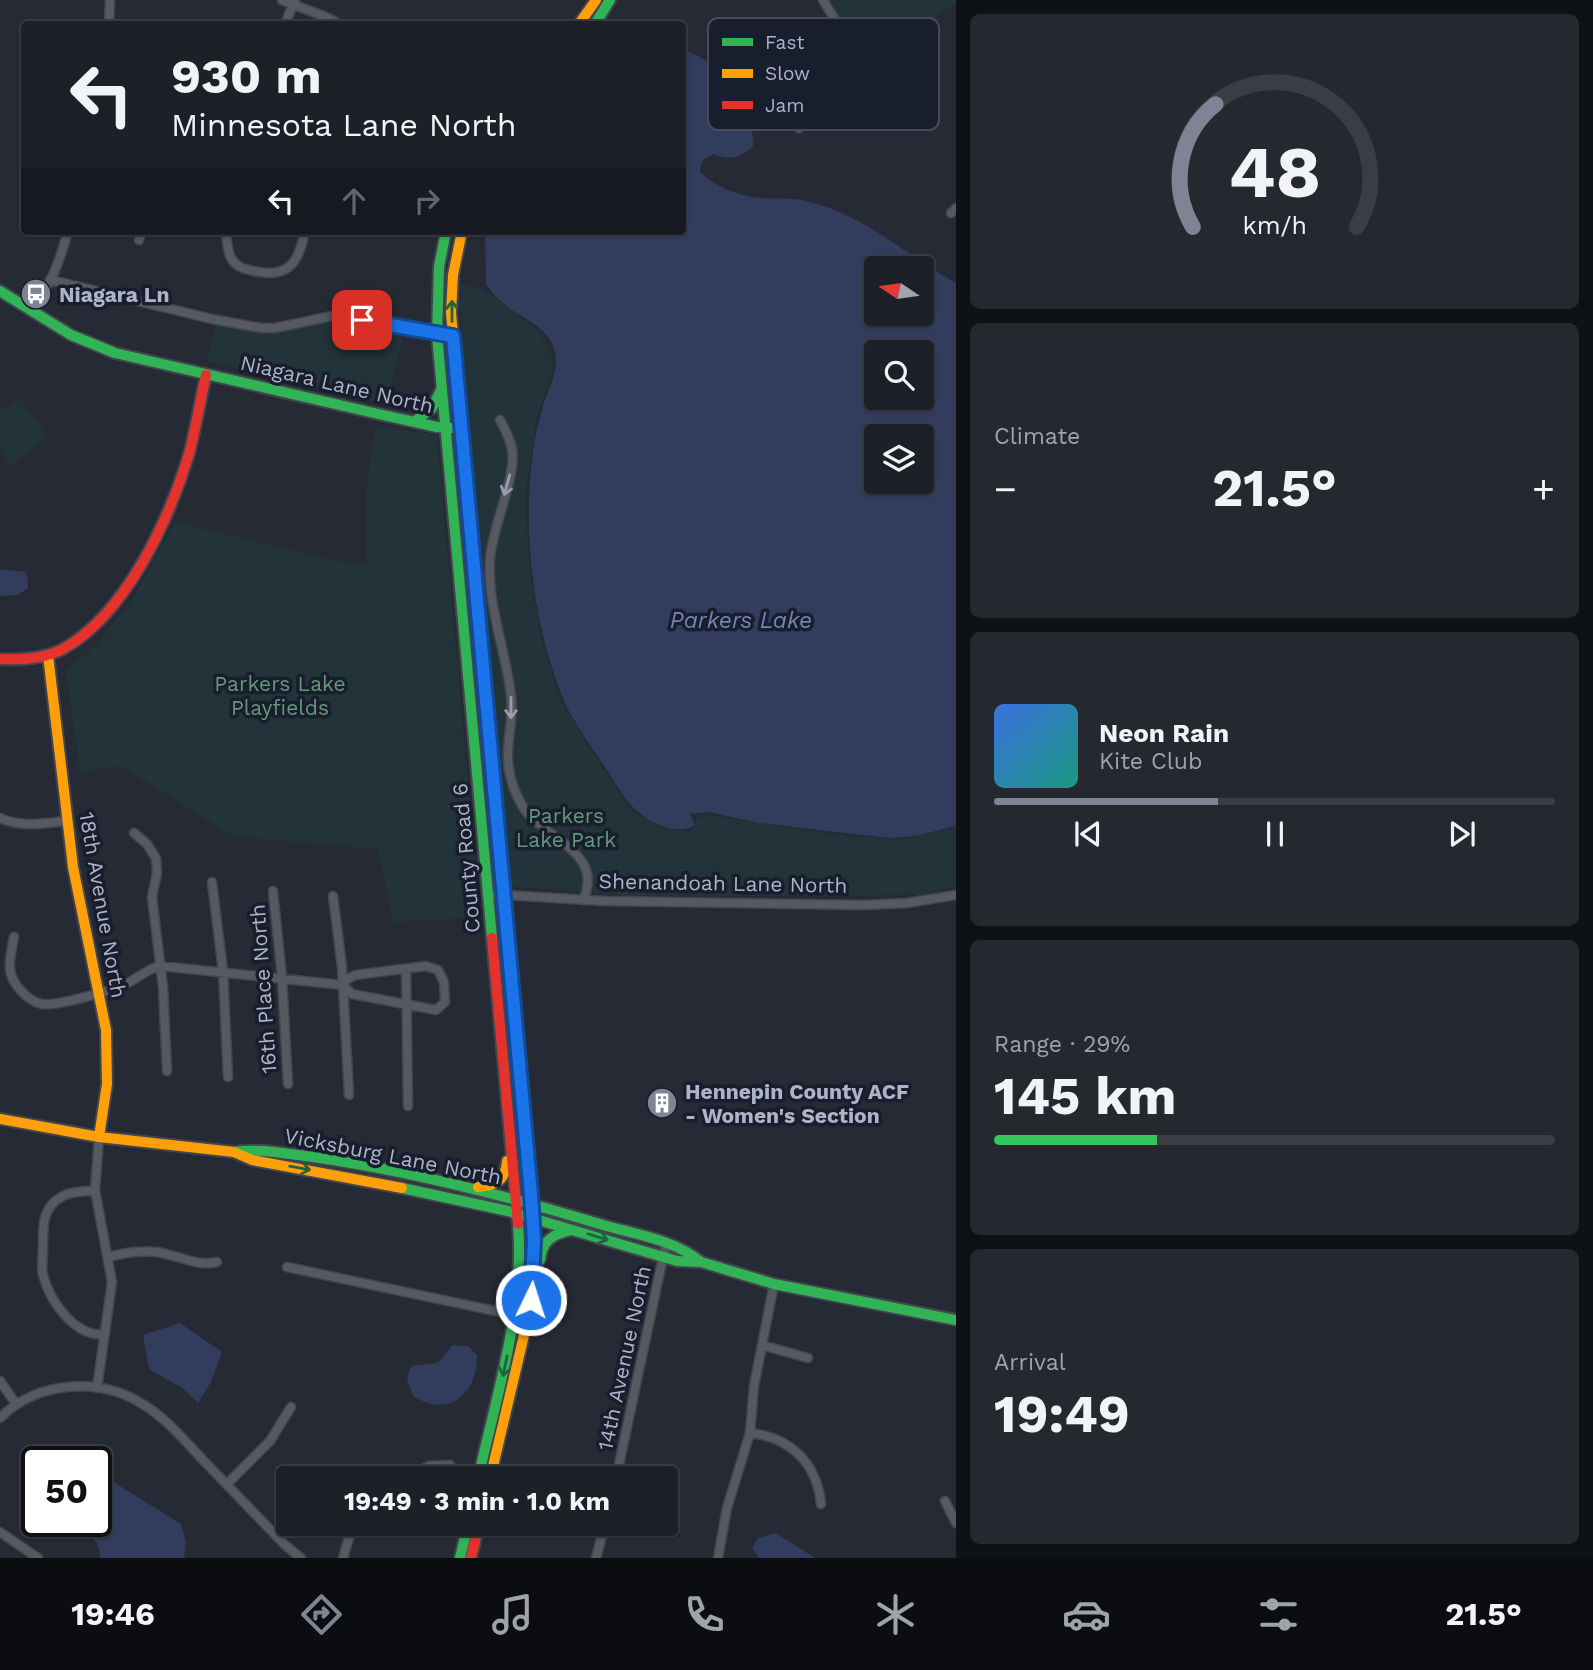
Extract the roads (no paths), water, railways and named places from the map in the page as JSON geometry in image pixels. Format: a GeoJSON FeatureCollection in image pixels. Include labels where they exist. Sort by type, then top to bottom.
{"type":"FeatureCollection","features":[{"type":"Feature","properties":{"kind":"main road"},"geometry":{"type":"LineString","coordinates":[[581,21],[596,0]]}},
{"type":"Feature","properties":{"kind":"main road"},"geometry":{"type":"LineString","coordinates":[[598,21],[610,0]]}},
{"type":"Feature","properties":{"kind":"main road","name":"County Road 6"},"geometry":{"type":"LineString","coordinates":[[445,235],[439,268],[437,335],[520,1257],[514,1316],[481,1466]]}},
{"type":"Feature","properties":{"kind":"main road","name":"County Road 6"},"geometry":{"type":"LineString","coordinates":[[461,235],[453,275],[451,313],[533,1219],[529,1316],[493,1466]]}},
{"type":"Feature","properties":{"kind":"main road"},"geometry":{"type":"LineString","coordinates":[[0,291],[29,309]]}},
{"type":"Feature","properties":{"kind":"main road","name":"Niagara Lane North"},"geometry":{"type":"LineString","coordinates":[[29,309],[64,331],[97,347],[130,357],[414,422],[460,428]]}},
{"type":"Feature","properties":{"kind":"main road"},"geometry":{"type":"LineString","coordinates":[[0,659],[25,659],[63,649],[90,629],[130,580],[163,522],[187,459],[206,375]]}},
{"type":"Feature","properties":{"kind":"main road"},"geometry":{"type":"LineString","coordinates":[[414,422],[432,408],[442,389]]}},
{"type":"Feature","properties":{"kind":"main road","name":"18th Avenue North"},"geometry":{"type":"LineString","coordinates":[[48,655],[59,726],[67,821],[83,923],[100,993],[106,1033],[106,1091],[99,1137]]}},
{"type":"Feature","properties":{"kind":"main road"},"geometry":{"type":"LineString","coordinates":[[460,1186],[490,1186],[505,1177],[508,1166],[503,1110],[507,1092]]}},
{"type":"Feature","properties":{"kind":"main road","name":"Vicksburg Lane North"},"geometry":{"type":"LineString","coordinates":[[0,1119],[99,1137],[234,1152],[253,1149],[330,1160],[460,1186],[532,1203],[666,1243],[689,1252],[701,1262]]}},
{"type":"Feature","properties":{"kind":"main road","name":"Vicksburg Lane North"},"geometry":{"type":"LineString","coordinates":[[234,1152],[252,1160],[370,1181],[517,1214],[663,1257],[683,1262],[701,1262],[774,1284],[956,1320]]}},
{"type":"Feature","properties":{"kind":"main road"},"geometry":{"type":"LineString","coordinates":[[529,1316],[537,1296],[542,1245],[546,1238],[572,1230]]}},
{"type":"Feature","properties":{"kind":"main road"},"geometry":{"type":"LineString","coordinates":[[460,1558],[465,1536]]}},
{"type":"Feature","properties":{"kind":"main road"},"geometry":{"type":"LineString","coordinates":[[471,1558],[477,1536]]}},
{"type":"Feature","properties":{"kind":"street"},"geometry":{"type":"LineString","coordinates":[[109,21],[110,0]]}},
{"type":"Feature","properties":{"kind":"street"},"geometry":{"type":"LineString","coordinates":[[282,0],[335,21]]}},
{"type":"Feature","properties":{"kind":"street"},"geometry":{"type":"LineString","coordinates":[[823,0],[834,18]]}},
{"type":"Feature","properties":{"kind":"street"},"geometry":{"type":"LineString","coordinates":[[286,21],[294,3]]}},
{"type":"Feature","properties":{"kind":"street"},"geometry":{"type":"LineString","coordinates":[[29,309],[51,280],[67,235]]}},
{"type":"Feature","properties":{"kind":"street"},"geometry":{"type":"LineString","coordinates":[[227,235],[233,262],[240,268],[266,274],[279,272],[297,260],[304,235]]}},
{"type":"Feature","properties":{"kind":"street"},"geometry":{"type":"LineString","coordinates":[[51,280],[261,328],[275,328],[337,315],[453,336]]}},
{"type":"Feature","properties":{"kind":"street"},"geometry":{"type":"LineString","coordinates":[[500,420],[512,451],[512,467],[493,534],[490,578],[493,607],[512,699],[508,759],[510,778],[526,811],[573,850],[583,862],[587,875],[587,893],[583,900]]}},
{"type":"Feature","properties":{"kind":"street"},"geometry":{"type":"LineString","coordinates":[[0,818],[27,824],[67,821]]}},
{"type":"Feature","properties":{"kind":"street"},"geometry":{"type":"LineString","coordinates":[[134,833],[153,850],[156,858],[157,873],[152,897],[167,1071]]}},
{"type":"Feature","properties":{"kind":"street"},"geometry":{"type":"LineString","coordinates":[[212,882],[223,971],[228,1077]]}},
{"type":"Feature","properties":{"kind":"street","name":"16th Place North"},"geometry":{"type":"LineString","coordinates":[[273,891],[282,978],[288,1084]]}},
{"type":"Feature","properties":{"kind":"street","name":"Shenandoah Lane North"},"geometry":{"type":"LineString","coordinates":[[489,894],[583,900],[863,905],[907,903],[956,895]]}},
{"type":"Feature","properties":{"kind":"street"},"geometry":{"type":"LineString","coordinates":[[333,896],[343,985],[349,1095]]}},
{"type":"Feature","properties":{"kind":"street"},"geometry":{"type":"LineString","coordinates":[[14,937],[10,970],[13,979],[31,1000],[46,1004],[100,993],[160,966],[343,985],[352,994],[430,1010],[441,1007],[446,997],[443,975],[432,967],[355,975],[343,985]]}},
{"type":"Feature","properties":{"kind":"street"},"geometry":{"type":"LineString","coordinates":[[407,969],[408,1106]]}},
{"type":"Feature","properties":{"kind":"street","name":"18th Avenue North"},"geometry":{"type":"LineString","coordinates":[[97,1388],[111,1297],[108,1257],[95,1191],[99,1137]]}},
{"type":"Feature","properties":{"kind":"street"},"geometry":{"type":"LineString","coordinates":[[95,1191],[64,1195],[49,1208],[42,1226],[42,1268],[46,1282],[68,1318],[88,1334],[105,1334]]}},
{"type":"Feature","properties":{"kind":"street","name":"14th Avenue North"},"geometry":{"type":"LineString","coordinates":[[620,1466],[666,1243]]}},
{"type":"Feature","properties":{"kind":"street"},"geometry":{"type":"LineString","coordinates":[[108,1257],[142,1251],[158,1252],[202,1263],[217,1262]]}},
{"type":"Feature","properties":{"kind":"street"},"geometry":{"type":"LineString","coordinates":[[287,1267],[514,1316],[529,1316]]}},
{"type":"Feature","properties":{"kind":"street"},"geometry":{"type":"LineString","coordinates":[[719,1558],[727,1508],[750,1433],[754,1386],[774,1284]]}},
{"type":"Feature","properties":{"kind":"street"},"geometry":{"type":"LineString","coordinates":[[762,1345],[808,1358]]}},
{"type":"Feature","properties":{"kind":"street"},"geometry":{"type":"LineString","coordinates":[[0,1381],[16,1404]]}},
{"type":"Feature","properties":{"kind":"street"},"geometry":{"type":"LineString","coordinates":[[0,1418],[16,1404],[38,1393],[58,1388],[97,1388],[128,1396],[156,1413],[285,1545],[301,1558]]}},
{"type":"Feature","properties":{"kind":"street"},"geometry":{"type":"LineString","coordinates":[[226,1484],[270,1441],[291,1407]]}},
{"type":"Feature","properties":{"kind":"street"},"geometry":{"type":"LineString","coordinates":[[750,1433],[777,1439],[799,1454],[815,1477],[821,1504]]}},
{"type":"Feature","properties":{"kind":"street"},"geometry":{"type":"LineString","coordinates":[[429,1466],[450,1465]]}},
{"type":"Feature","properties":{"kind":"street"},"geometry":{"type":"LineString","coordinates":[[945,1501],[956,1523]]}},
{"type":"Feature","properties":{"kind":"street"},"geometry":{"type":"LineString","coordinates":[[0,1532],[38,1558]]}},
{"type":"Feature","properties":{"kind":"street"},"geometry":{"type":"LineString","coordinates":[[343,1558],[349,1536]]}},
{"type":"Feature","properties":{"kind":"street"},"geometry":{"type":"LineString","coordinates":[[596,1558],[602,1536]]}},
{"type":"Feature","properties":{"kind":"water","name":"Parkers Lake"},"geometry":{"type":"Polygon","coordinates":[[[686,51],[708,62],[708,130],[752,130],[753,146],[744,153],[730,158],[714,154],[703,160],[700,172],[705,177],[745,196],[801,200],[824,206],[864,224],[914,256],[864,256],[864,326],[934,326],[934,270],[956,283],[956,824],[916,836],[889,838],[759,823],[709,812],[690,814],[695,825],[678,829],[651,821],[630,804],[566,705],[544,638],[532,575],[530,481],[537,430],[555,373],[556,357],[551,341],[540,328],[501,302],[486,285],[485,235],[686,235],[686,51]]]}},
{"type":"Feature","properties":{"kind":"water"},"geometry":{"type":"Polygon","coordinates":[[[0,569],[25,572],[28,588],[17,595],[0,596],[0,569]]]}},
{"type":"Feature","properties":{"kind":"water"},"geometry":{"type":"Polygon","coordinates":[[[180,1323],[222,1352],[211,1382],[198,1403],[182,1388],[149,1369],[143,1335],[180,1323]]]}},
{"type":"Feature","properties":{"kind":"water"},"geometry":{"type":"Polygon","coordinates":[[[453,1345],[468,1346],[477,1355],[476,1369],[467,1391],[459,1399],[439,1405],[413,1396],[407,1379],[411,1366],[438,1363],[453,1345]]]}},
{"type":"Feature","properties":{"kind":"water"},"geometry":{"type":"Polygon","coordinates":[[[112,1483],[181,1524],[186,1542],[184,1558],[101,1558],[97,1543],[91,1537],[112,1537],[112,1483]]]}},
{"type":"Feature","properties":{"kind":"water"},"geometry":{"type":"Polygon","coordinates":[[[776,1533],[815,1558],[759,1558],[752,1548],[758,1538],[776,1533]]]}},
{"type":"Feature","properties":{"kind":"place","name":"Niagara Ln"},"geometry":{"type":"Point","coordinates":[36,294]}},
{"type":"Feature","properties":{"kind":"place","name":"Hennepin County ACF - Women's Section"},"geometry":{"type":"Point","coordinates":[662,1103]}},
{"type":"Feature","properties":{"kind":"park label","name":"Parkers Lake Playfields"},"geometry":{"type":"Point","coordinates":[280,695]}},
{"type":"Feature","properties":{"kind":"park label","name":"Parkers Lake Park"},"geometry":{"type":"Point","coordinates":[566,827]}}]}
